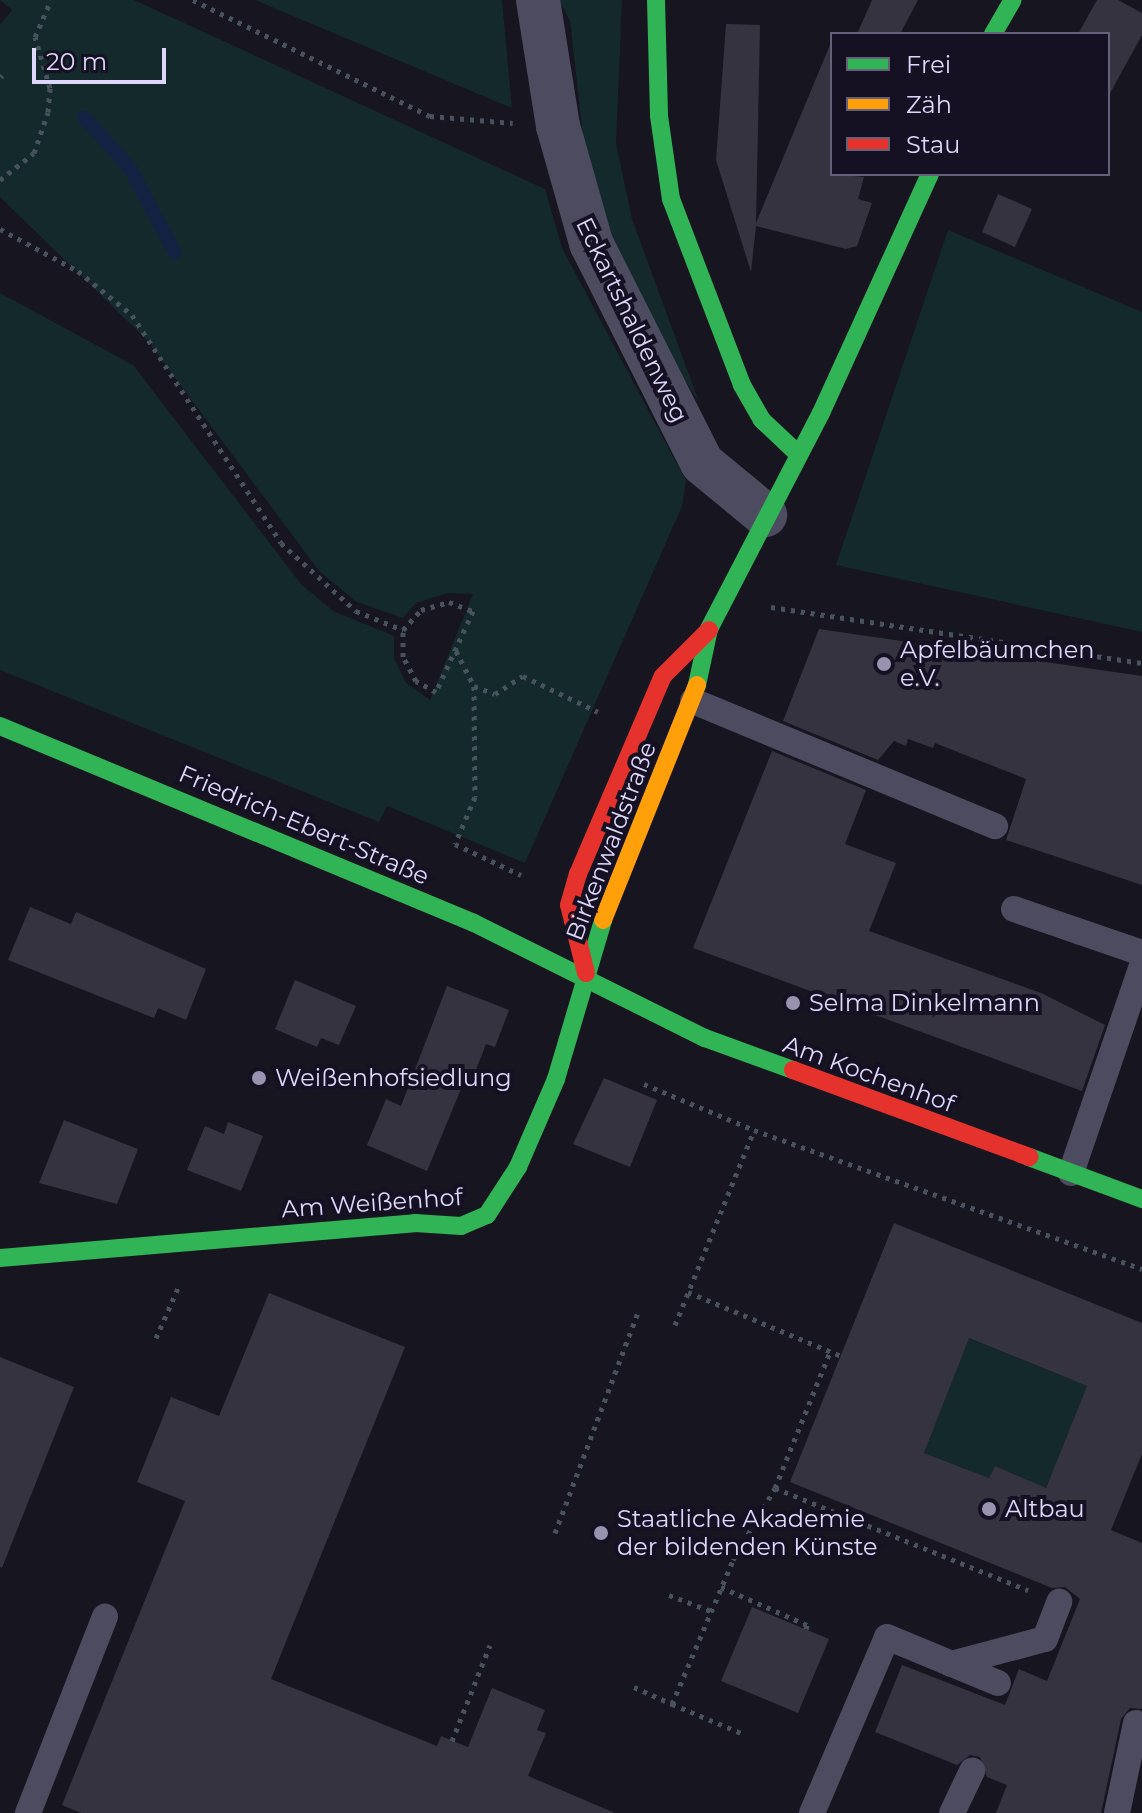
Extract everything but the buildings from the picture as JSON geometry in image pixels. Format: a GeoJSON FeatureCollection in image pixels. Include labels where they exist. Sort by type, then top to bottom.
{"type":"FeatureCollection","features":[{"type":"Feature","properties":{"kind":"street","name":"Eckartshaldenweg"},"geometry":{"type":"LineString","coordinates":[[538,0],[558,126],[591,243],[702,463],[765,515]]}},
{"type":"Feature","properties":{"kind":"street"},"geometry":{"type":"LineString","coordinates":[[656,0],[659,116],[671,199],[742,385],[762,420],[797,453]]}},
{"type":"Feature","properties":{"kind":"street"},"geometry":{"type":"LineString","coordinates":[[994,32],[1013,0]]}},
{"type":"Feature","properties":{"kind":"street","name":"Birkenwaldstraße"},"geometry":{"type":"LineString","coordinates":[[587,976],[615,889],[693,701],[709,629],[929,176]]}},
{"type":"Feature","properties":{"kind":"street","name":"Birkenwaldstraße"},"geometry":{"type":"LineString","coordinates":[[587,976],[569,905],[578,874],[663,676],[709,629]]}},
{"type":"Feature","properties":{"kind":"street","name":"Friedrich-Ebert-Straße"},"geometry":{"type":"LineString","coordinates":[[0,726],[340,864],[587,976]]}},
{"type":"Feature","properties":{"kind":"street","name":"Am Kochenhof"},"geometry":{"type":"LineString","coordinates":[[587,976],[705,1038],[1142,1199]]}},
{"type":"Feature","properties":{"kind":"street","name":"Am Weißenhof"},"geometry":{"type":"LineString","coordinates":[[0,1258],[415,1223],[461,1226],[487,1215],[518,1167],[556,1079],[587,976]]}},
{"type":"Feature","properties":{"kind":"lane"},"geometry":{"type":"LineString","coordinates":[[693,701],[995,826]]}},
{"type":"Feature","properties":{"kind":"lane"},"geometry":{"type":"LineString","coordinates":[[1014,909],[1142,953]]}},
{"type":"Feature","properties":{"kind":"lane"},"geometry":{"type":"LineString","coordinates":[[1071,1173],[1142,966]]}},
{"type":"Feature","properties":{"kind":"lane"},"geometry":{"type":"LineString","coordinates":[[951,1664],[1045,1639],[1059,1602]]}},
{"type":"Feature","properties":{"kind":"lane"},"geometry":{"type":"LineString","coordinates":[[28,1813],[105,1617]]}},
{"type":"Feature","properties":{"kind":"lane"},"geometry":{"type":"LineString","coordinates":[[812,1813],[887,1637],[998,1683]]}},
{"type":"Feature","properties":{"kind":"lane"},"geometry":{"type":"LineString","coordinates":[[1117,1813],[1136,1723]]}},
{"type":"Feature","properties":{"kind":"lane"},"geometry":{"type":"LineString","coordinates":[[952,1813],[972,1771]]}},
{"type":"Feature","properties":{"kind":"path"},"geometry":{"type":"LineString","coordinates":[[0,180],[34,153],[48,112],[50,88],[35,37],[51,0]]}},
{"type":"Feature","properties":{"kind":"path"},"geometry":{"type":"LineString","coordinates":[[193,0],[430,116],[558,126]]}},
{"type":"Feature","properties":{"kind":"path"},"geometry":{"type":"LineString","coordinates":[[0,229],[78,271],[132,315],[281,543],[356,611],[403,630]]}},
{"type":"Feature","properties":{"kind":"path"},"geometry":{"type":"LineString","coordinates":[[722,600],[1142,663]]}},
{"type":"Feature","properties":{"kind":"path"},"geometry":{"type":"LineString","coordinates":[[449,602],[473,611],[436,692],[416,681],[403,657],[403,630],[421,610],[449,602]]}},
{"type":"Feature","properties":{"kind":"path"},"geometry":{"type":"LineString","coordinates":[[456,650],[474,686],[475,797],[455,844],[521,875]]}},
{"type":"Feature","properties":{"kind":"path"},"geometry":{"type":"LineString","coordinates":[[474,686],[495,694],[523,676],[597,711]]}},
{"type":"Feature","properties":{"kind":"path"},"geometry":{"type":"LineString","coordinates":[[644,1084],[754,1130],[1142,1269]]}},
{"type":"Feature","properties":{"kind":"path"},"geometry":{"type":"LineString","coordinates":[[675,1325],[754,1130]]}},
{"type":"Feature","properties":{"kind":"path"},"geometry":{"type":"LineString","coordinates":[[688,1292],[841,1356]]}},
{"type":"Feature","properties":{"kind":"path"},"geometry":{"type":"LineString","coordinates":[[555,1533],[639,1310]]}},
{"type":"Feature","properties":{"kind":"path"},"geometry":{"type":"LineString","coordinates":[[672,1704],[721,1587],[775,1488],[830,1352]]}},
{"type":"Feature","properties":{"kind":"path"},"geometry":{"type":"LineString","coordinates":[[775,1488],[1059,1602]]}},
{"type":"Feature","properties":{"kind":"path"},"geometry":{"type":"LineString","coordinates":[[721,1587],[807,1625],[806,1630]]}},
{"type":"Feature","properties":{"kind":"path"},"geometry":{"type":"LineString","coordinates":[[669,1595],[711,1611]]}},
{"type":"Feature","properties":{"kind":"path"},"geometry":{"type":"LineString","coordinates":[[452,1741],[490,1645]]}},
{"type":"Feature","properties":{"kind":"path"},"geometry":{"type":"LineString","coordinates":[[634,1687],[741,1733]]}},
{"type":"Feature","properties":{"kind":"green space"},"geometry":{"type":"Polygon","coordinates":[[[0,0],[134,0],[545,189],[562,248],[686,481],[682,506],[525,863],[387,806],[379,822],[0,670],[0,293],[133,365],[301,584],[333,611],[394,636],[394,658],[406,683],[430,700],[473,594],[448,593],[416,603],[403,618],[357,602],[319,571],[147,340],[0,197],[0,25],[12,10],[0,0]]]}},
{"type":"Feature","properties":{"kind":"green space"},"geometry":{"type":"Polygon","coordinates":[[[255,0],[502,0],[512,108],[255,0]]]}},
{"type":"Feature","properties":{"kind":"green space"},"geometry":{"type":"Polygon","coordinates":[[[559,0],[622,0],[616,143],[632,219],[699,402],[656,335],[605,231],[584,145],[570,21],[559,0]]]}},
{"type":"Feature","properties":{"kind":"green space"},"geometry":{"type":"Polygon","coordinates":[[[948,230],[1142,312],[1142,632],[836,565],[948,230]]]}},
{"type":"Feature","properties":{"kind":"green space"},"geometry":{"type":"Polygon","coordinates":[[[935,1325],[1087,1386],[1046,1488],[995,1466],[989,1478],[924,1453],[951,1384],[935,1325]]]}},
{"type":"Feature","properties":{"kind":"waterway"},"geometry":{"type":"LineString","coordinates":[[84,117],[130,168],[175,253]]}},
{"type":"Feature","properties":{"kind":"tram line"},"geometry":{"type":"LineString","coordinates":[[0,75],[3,78]]}},
{"type":"Feature","properties":{"kind":"traffic: fast"},"geometry":{"type":"LineString","coordinates":[[656,0],[659,116],[671,199],[742,385],[762,420],[797,453]]}},
{"type":"Feature","properties":{"kind":"traffic: fast"},"geometry":{"type":"LineString","coordinates":[[994,32],[1013,0]]}},
{"type":"Feature","properties":{"kind":"traffic: fast"},"geometry":{"type":"LineString","coordinates":[[697,685],[709,629],[821,413],[929,176]]}},
{"type":"Feature","properties":{"kind":"traffic: fast"},"geometry":{"type":"LineString","coordinates":[[0,726],[474,923],[705,1038],[793,1070]]}},
{"type":"Feature","properties":{"kind":"traffic: fast"},"geometry":{"type":"LineString","coordinates":[[0,1258],[415,1223],[461,1226],[487,1215],[518,1167],[556,1079],[603,920]]}},
{"type":"Feature","properties":{"kind":"traffic: fast"},"geometry":{"type":"LineString","coordinates":[[1029,1157],[1142,1199]]}},
{"type":"Feature","properties":{"kind":"traffic: slow"},"geometry":{"type":"LineString","coordinates":[[603,920],[697,685]]}},
{"type":"Feature","properties":{"kind":"traffic: jam"},"geometry":{"type":"LineString","coordinates":[[586,973],[569,905],[578,874],[663,676],[709,630]]}},
{"type":"Feature","properties":{"kind":"traffic: jam"},"geometry":{"type":"LineString","coordinates":[[793,1070],[1029,1157]]}},
{"type":"Feature","properties":{"kind":"place","name":"Apfelbäumchen e.V."},"geometry":{"type":"Point","coordinates":[884,664]}},
{"type":"Feature","properties":{"kind":"place","name":"Selma Dinkelmann"},"geometry":{"type":"Point","coordinates":[793,1003]}},
{"type":"Feature","properties":{"kind":"place","name":"Weißenhofsiedlung"},"geometry":{"type":"Point","coordinates":[259,1078]}},
{"type":"Feature","properties":{"kind":"place","name":"Altbau"},"geometry":{"type":"Point","coordinates":[989,1509]}},
{"type":"Feature","properties":{"kind":"place","name":"Staatliche Akademie der bildenden Künste"},"geometry":{"type":"Point","coordinates":[601,1533]}}]}
